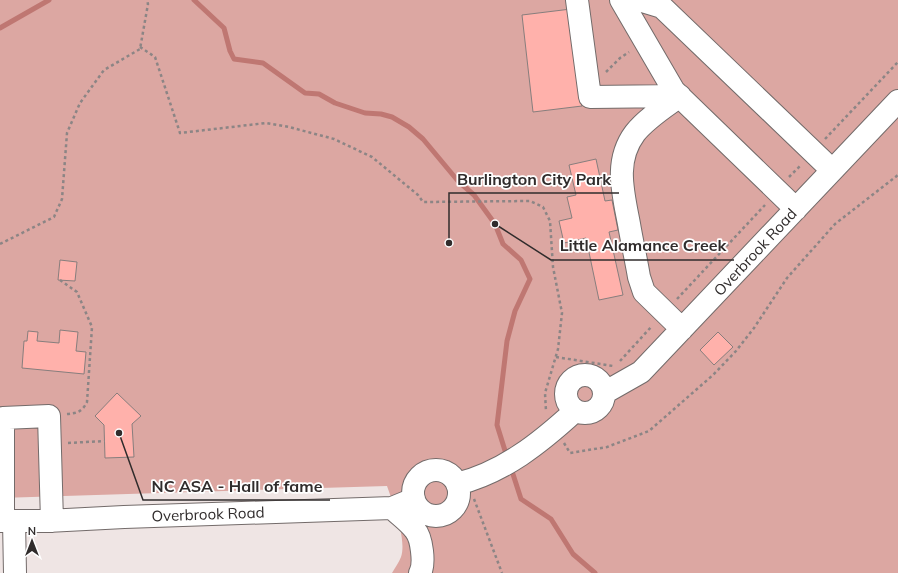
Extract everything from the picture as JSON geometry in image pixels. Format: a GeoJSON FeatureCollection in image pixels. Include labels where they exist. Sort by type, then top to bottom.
{"type":"FeatureCollection","features":[{"type":"Feature","properties":{"kind":"street"},"geometry":{"type":"LineString","coordinates":[[577,0],[590,97],[680,96]]}},
{"type":"Feature","properties":{"kind":"street"},"geometry":{"type":"LineString","coordinates":[[621,0],[674,91],[796,208]]}},
{"type":"Feature","properties":{"kind":"street"},"geometry":{"type":"LineString","coordinates":[[639,0],[662,7],[832,170]]}},
{"type":"Feature","properties":{"kind":"street"},"geometry":{"type":"LineString","coordinates":[[680,96],[646,122],[635,133],[628,145],[623,160],[621,184],[639,278],[644,292],[682,329]]}},
{"type":"Feature","properties":{"kind":"street","name":"Overbrook Road"},"geometry":{"type":"LineString","coordinates":[[604,393],[641,372],[898,101]]}},
{"type":"Feature","properties":{"kind":"street"},"geometry":{"type":"LineString","coordinates":[[587,375],[593,377],[601,384],[604,399],[597,409],[587,414],[575,411],[566,401],[566,388],[574,378],[587,375]]}},
{"type":"Feature","properties":{"kind":"street"},"geometry":{"type":"LineString","coordinates":[[465,478],[455,506],[443,515],[428,515],[422,511],[417,506],[410,490],[413,491],[419,478],[425,473],[440,471],[447,473],[453,478],[465,478],[522,455],[556,430],[575,411]]}},
{"type":"Feature","properties":{"kind":"street"},"geometry":{"type":"LineString","coordinates":[[15,573],[6,521],[3,418],[49,416],[52,521]]}},
{"type":"Feature","properties":{"kind":"street","name":"Overbrook Road"},"geometry":{"type":"LineString","coordinates":[[6,521],[52,521],[124,517],[392,508],[410,490]]}},
{"type":"Feature","properties":{"kind":"street"},"geometry":{"type":"LineString","coordinates":[[392,508],[416,530],[422,550],[422,570],[420,573]]}},
{"type":"Feature","properties":{"kind":"path"},"geometry":{"type":"LineString","coordinates":[[0,244],[54,217],[62,199],[67,133],[80,103],[104,70],[140,49],[148,4],[147,0]]}},
{"type":"Feature","properties":{"kind":"path"},"geometry":{"type":"LineString","coordinates":[[587,77],[604,75],[620,58],[644,39]]}},
{"type":"Feature","properties":{"kind":"path"},"geometry":{"type":"LineString","coordinates":[[140,47],[155,57],[180,133],[266,123],[290,126],[334,139],[372,157],[418,195],[423,202],[530,201],[543,207],[550,221],[553,267],[562,313],[556,356],[545,393],[546,411],[570,453],[607,447],[649,431],[713,375],[736,351],[754,328],[787,278],[835,224],[898,175]]}},
{"type":"Feature","properties":{"kind":"path"},"geometry":{"type":"LineString","coordinates":[[556,356],[613,366],[620,360],[898,62]]}},
{"type":"Feature","properties":{"kind":"path"},"geometry":{"type":"LineString","coordinates":[[49,416],[75,413],[84,409],[87,402],[92,327],[77,292],[60,280]]}},
{"type":"Feature","properties":{"kind":"path"},"geometry":{"type":"LineString","coordinates":[[50,443],[105,442]]}},
{"type":"Feature","properties":{"kind":"path"},"geometry":{"type":"LineString","coordinates":[[410,490],[416,471],[432,463],[450,465],[465,478],[502,573]]}},
{"type":"Feature","properties":{"kind":"shaded area"},"geometry":{"type":"Polygon","coordinates":[[[0,0],[898,0],[898,573],[392,573],[401,557],[402,541],[393,502],[387,486],[0,498],[0,0]]]}},
{"type":"Feature","properties":{"kind":"building"},"geometry":{"type":"Polygon","coordinates":[[[571,9],[582,106],[533,112],[522,15],[571,9]]]}},
{"type":"Feature","properties":{"kind":"building"},"geometry":{"type":"Polygon","coordinates":[[[596,159],[605,201],[612,200],[618,230],[609,232],[623,295],[599,300],[586,238],[564,243],[559,221],[572,218],[567,197],[576,195],[569,165],[596,159]]]}},
{"type":"Feature","properties":{"kind":"building"},"geometry":{"type":"Polygon","coordinates":[[[60,260],[77,262],[75,281],[58,280],[60,260]]]}},
{"type":"Feature","properties":{"kind":"building"},"geometry":{"type":"Polygon","coordinates":[[[60,330],[78,332],[76,351],[86,352],[84,374],[22,368],[24,341],[27,341],[28,331],[38,332],[37,341],[59,343],[60,330]]]}},
{"type":"Feature","properties":{"kind":"building"},"geometry":{"type":"Polygon","coordinates":[[[718,332],[733,347],[714,365],[700,350],[718,332]]]}},
{"type":"Feature","properties":{"kind":"building"},"geometry":{"type":"Polygon","coordinates":[[[117,393],[141,416],[132,424],[134,457],[105,458],[104,425],[95,416],[117,393]]]}},
{"type":"Feature","properties":{"kind":"waterway"},"geometry":{"type":"LineString","coordinates":[[0,28],[49,0]]}},
{"type":"Feature","properties":{"kind":"waterway"},"geometry":{"type":"LineString","coordinates":[[194,0],[224,28],[230,51],[234,59],[263,63],[305,93],[319,94],[335,103],[365,113],[381,114],[392,117],[409,127],[423,139],[458,181],[474,195],[495,224],[503,244],[521,260],[530,279],[515,311],[507,341],[497,425],[507,457]]}},
{"type":"Feature","properties":{"kind":"waterway"},"geometry":{"type":"LineString","coordinates":[[511,468],[521,499],[551,519],[573,554],[595,573]]}},
{"type":"Feature","properties":{"kind":"place","name":"Little Alamance Creek"},"geometry":{"type":"Point","coordinates":[495,224]}},
{"type":"Feature","properties":{"kind":"place","name":"Burlington City Park"},"geometry":{"type":"Point","coordinates":[449,243]}},
{"type":"Feature","properties":{"kind":"place","name":"NC ASA - Hall of fame"},"geometry":{"type":"Point","coordinates":[119,433]}}]}
